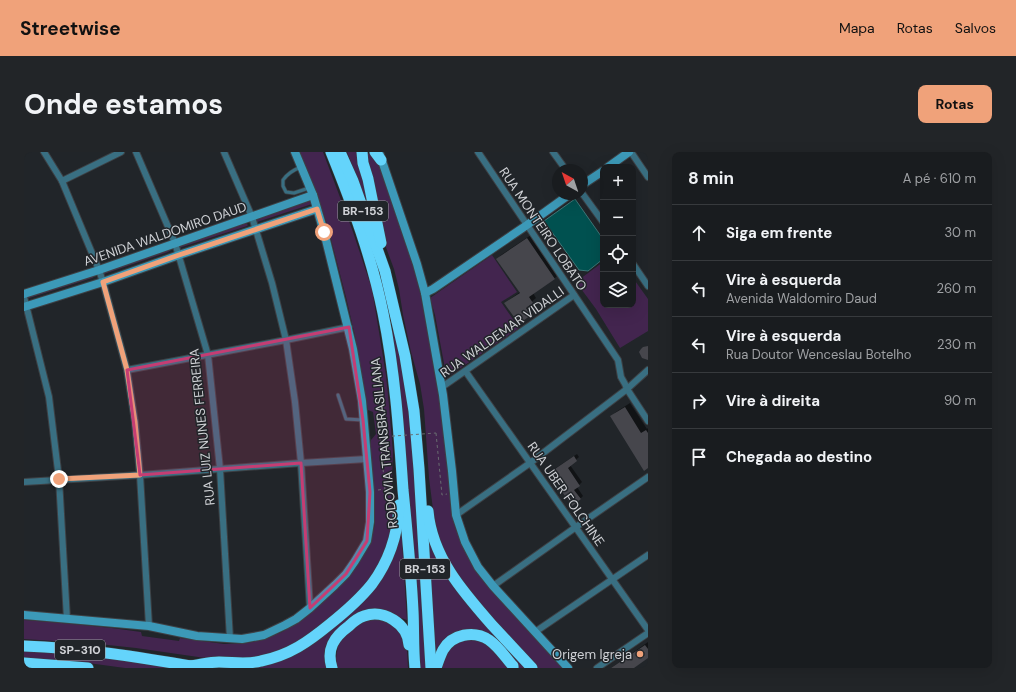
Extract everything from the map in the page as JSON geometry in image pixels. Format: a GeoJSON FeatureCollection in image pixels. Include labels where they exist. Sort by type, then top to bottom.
{"type":"FeatureCollection","features":[{"type":"Feature","properties":{"kind":"highway","name":"RODOVIA TRANSBRASILIANA"},"geometry":{"type":"LineString","coordinates":[[331,152],[342,178],[374,274],[383,313],[395,386],[413,610],[415,668]]}},
{"type":"Feature","properties":{"kind":"highway","name":"BR-153"},"geometry":{"type":"LineString","coordinates":[[340,152],[353,182],[385,271],[405,356],[414,411],[419,469],[431,668]]}},
{"type":"Feature","properties":{"kind":"highway"},"geometry":{"type":"LineString","coordinates":[[364,154],[378,232],[386,261],[385,271]]}},
{"type":"Feature","properties":{"kind":"highway"},"geometry":{"type":"LineString","coordinates":[[419,469],[427,492],[429,522],[436,545],[453,578],[475,605],[532,668]]}},
{"type":"Feature","properties":{"kind":"highway"},"geometry":{"type":"LineString","coordinates":[[189,666],[219,662],[242,664],[260,662],[297,649],[334,621],[355,602],[371,584],[381,569],[390,550],[396,529],[402,478]]}},
{"type":"Feature","properties":{"kind":"highway"},"geometry":{"type":"LineString","coordinates":[[332,668],[330,657],[331,647],[336,637],[356,620],[365,616],[375,614],[386,616],[396,622],[404,630],[409,640],[409,646],[414,651]]}},
{"type":"Feature","properties":{"kind":"highway"},"geometry":{"type":"LineString","coordinates":[[436,668],[443,649],[452,640],[471,634],[489,640],[498,648],[513,668]]}},
{"type":"Feature","properties":{"kind":"highway","name":"SP-310"},"geometry":{"type":"LineString","coordinates":[[24,646],[97,652],[203,668]]}},
{"type":"Feature","properties":{"kind":"highway","name":"SP-310"},"geometry":{"type":"LineString","coordinates":[[24,664],[88,668]]}},
{"type":"Feature","properties":{"kind":"main road"},"geometry":{"type":"LineString","coordinates":[[24,615],[149,626],[197,636],[242,640],[264,635],[285,626],[310,608],[346,574],[367,541],[370,522],[370,492],[362,401],[357,371],[348,327],[324,232],[312,192],[295,152]]}},
{"type":"Feature","properties":{"kind":"main road"},"geometry":{"type":"LineString","coordinates":[[612,164],[630,152]]}},
{"type":"Feature","properties":{"kind":"main road"},"geometry":{"type":"LineString","coordinates":[[378,155],[417,264],[425,293],[442,387],[456,515],[465,542],[478,566],[493,586],[568,668]]}},
{"type":"Feature","properties":{"kind":"main road"},"geometry":{"type":"LineString","coordinates":[[588,181],[600,172]]}},
{"type":"Feature","properties":{"kind":"main road","name":"AVENIDA WALDOMIRO DAUD"},"geometry":{"type":"LineString","coordinates":[[24,294],[99,270],[252,217],[312,192]]}},
{"type":"Feature","properties":{"kind":"main road"},"geometry":{"type":"LineString","coordinates":[[425,293],[562,200]]}},
{"type":"Feature","properties":{"kind":"main road","name":"AVENIDA WALDOMIRO DAUD"},"geometry":{"type":"LineString","coordinates":[[25,307],[317,209]]}},
{"type":"Feature","properties":{"kind":"street"},"geometry":{"type":"LineString","coordinates":[[44,152],[62,181],[99,270],[127,370],[135,422],[140,475],[149,626]]}},
{"type":"Feature","properties":{"kind":"street"},"geometry":{"type":"LineString","coordinates":[[62,181],[122,152]]}},
{"type":"Feature","properties":{"kind":"street","name":"RUA LUIZ NUNES FERREIRA"},"geometry":{"type":"LineString","coordinates":[[136,152],[175,243],[208,355],[220,469],[230,639]]}},
{"type":"Feature","properties":{"kind":"street"},"geometry":{"type":"LineString","coordinates":[[224,152],[252,217],[272,283],[286,340],[295,402],[301,463],[310,608]]}},
{"type":"Feature","properties":{"kind":"street","name":"RUA MONTEIRO LOBATO"},"geometry":{"type":"LineString","coordinates":[[478,152],[618,360],[621,377],[627,390],[648,421]]}},
{"type":"Feature","properties":{"kind":"street"},"geometry":{"type":"LineString","coordinates":[[553,152],[562,164]]}},
{"type":"Feature","properties":{"kind":"street"},"geometry":{"type":"LineString","coordinates":[[630,152],[648,177]]}},
{"type":"Feature","properties":{"kind":"street"},"geometry":{"type":"LineString","coordinates":[[587,200],[600,218]]}},
{"type":"Feature","properties":{"kind":"street"},"geometry":{"type":"LineString","coordinates":[[636,268],[648,286]]}},
{"type":"Feature","properties":{"kind":"street","name":"RUA WALDEMAR VIDALLI"},"geometry":{"type":"LineString","coordinates":[[442,387],[466,372],[574,295]]}},
{"type":"Feature","properties":{"kind":"street"},"geometry":{"type":"LineString","coordinates":[[24,297],[25,307],[49,397],[59,479],[67,618]]}},
{"type":"Feature","properties":{"kind":"street"},"geometry":{"type":"LineString","coordinates":[[127,370],[348,327]]}},
{"type":"Feature","properties":{"kind":"street"},"geometry":{"type":"LineString","coordinates":[[456,515],[530,464],[627,390],[648,370]]}},
{"type":"Feature","properties":{"kind":"street","name":"RUA UBER FOLCHINE"},"geometry":{"type":"LineString","coordinates":[[466,372],[648,630]]}},
{"type":"Feature","properties":{"kind":"street"},"geometry":{"type":"LineString","coordinates":[[24,482],[301,463],[367,460]]}},
{"type":"Feature","properties":{"kind":"street"},"geometry":{"type":"LineString","coordinates":[[493,586],[648,477]]}},
{"type":"Feature","properties":{"kind":"street"},"geometry":{"type":"LineString","coordinates":[[535,632],[648,555]]}},
{"type":"Feature","properties":{"kind":"street"},"geometry":{"type":"LineString","coordinates":[[597,668],[648,633]]}},
{"type":"Feature","properties":{"kind":"lane"},"geometry":{"type":"LineString","coordinates":[[301,167],[288,174],[283,180],[283,186],[286,192],[312,192]]}},
{"type":"Feature","properties":{"kind":"lane"},"geometry":{"type":"LineString","coordinates":[[338,395],[346,419],[363,420]]}},
{"type":"Feature","properties":{"kind":"path"},"geometry":{"type":"LineString","coordinates":[[385,489],[380,437],[436,433],[442,495]]}},
{"type":"Feature","properties":{"kind":"highlighted area"},"geometry":{"type":"Polygon","coordinates":[[[349,327],[363,420],[370,492],[367,541],[346,574],[310,608],[301,463],[140,475],[127,370],[349,327]]]}},
{"type":"Feature","properties":{"kind":"shaded area"},"geometry":{"type":"Polygon","coordinates":[[[300,152],[323,152],[353,232],[372,289],[386,375],[389,405],[393,452],[391,505],[392,511],[394,512],[390,540],[370,581],[328,624],[278,655],[219,660],[99,644],[24,639],[24,620],[141,632],[142,636],[179,641],[180,638],[224,644],[248,643],[282,632],[297,623],[349,576],[362,558],[370,543],[375,524],[370,447],[371,440],[376,434],[373,412],[368,410],[355,336],[327,224],[300,152]]]}},
{"type":"Feature","properties":{"kind":"shaded area"},"geometry":{"type":"Polygon","coordinates":[[[347,152],[360,152],[370,211],[347,152]]]}},
{"type":"Feature","properties":{"kind":"shaded area"},"geometry":{"type":"Polygon","coordinates":[[[367,154],[376,154],[412,260],[421,297],[439,391],[451,508],[455,527],[476,571],[562,668],[537,668],[473,598],[456,576],[440,542],[434,517],[429,478],[424,409],[420,384],[411,352],[394,269],[384,242],[367,163],[367,154]]]}},
{"type":"Feature","properties":{"kind":"shaded area"},"geometry":{"type":"Polygon","coordinates":[[[309,201],[311,204],[309,205],[257,222],[256,221],[257,219],[309,201]]]}},
{"type":"Feature","properties":{"kind":"shaded area"},"geometry":{"type":"Polygon","coordinates":[[[245,222],[248,225],[247,226],[179,248],[179,246],[245,222]]]}},
{"type":"Feature","properties":{"kind":"shaded area"},"geometry":{"type":"Polygon","coordinates":[[[170,248],[171,250],[168,252],[104,274],[104,272],[170,248]]]}},
{"type":"Feature","properties":{"kind":"shaded area"},"geometry":{"type":"Polygon","coordinates":[[[492,255],[517,292],[501,302],[519,328],[449,376],[446,374],[435,315],[430,298],[492,255]]]}},
{"type":"Feature","properties":{"kind":"shaded area"},"geometry":{"type":"Polygon","coordinates":[[[600,264],[600,308],[636,308],[636,282],[648,299],[648,331],[620,348],[596,309],[576,282],[600,264]]]}},
{"type":"Feature","properties":{"kind":"shaded area"},"geometry":{"type":"Polygon","coordinates":[[[94,274],[94,277],[92,278],[26,299],[26,296],[94,274]]]}},
{"type":"Feature","properties":{"kind":"shaded area"},"geometry":{"type":"Polygon","coordinates":[[[395,330],[411,420],[428,668],[419,668],[391,331],[395,330]]]}},
{"type":"Feature","properties":{"kind":"shaded area"},"geometry":{"type":"Polygon","coordinates":[[[401,525],[407,620],[381,611],[355,616],[343,624],[333,634],[328,668],[253,667],[291,655],[368,593],[401,525]]]}},
{"type":"Feature","properties":{"kind":"shaded area"},"geometry":{"type":"Polygon","coordinates":[[[428,530],[434,546],[529,668],[517,668],[502,643],[491,634],[475,629],[456,633],[435,655],[428,530]]]}},
{"type":"Feature","properties":{"kind":"shaded area"},"geometry":{"type":"Polygon","coordinates":[[[382,619],[403,632],[407,649],[408,668],[337,668],[336,658],[338,646],[342,638],[362,620],[382,619]]]}},
{"type":"Feature","properties":{"kind":"shaded area"},"geometry":{"type":"Polygon","coordinates":[[[472,639],[492,646],[509,668],[441,668],[445,656],[452,646],[461,641],[472,639]]]}},
{"type":"Feature","properties":{"kind":"shaded area"},"geometry":{"type":"Polygon","coordinates":[[[24,650],[90,655],[176,668],[125,668],[88,663],[24,658],[24,650]]]}},
{"type":"Feature","properties":{"kind":"water"},"geometry":{"type":"Polygon","coordinates":[[[576,200],[600,235],[600,261],[588,271],[579,270],[544,221],[576,200]]]}},
{"type":"Feature","properties":{"kind":"building"},"geometry":{"type":"Polygon","coordinates":[[[527,238],[555,279],[529,297],[533,303],[526,308],[531,315],[519,324],[504,303],[520,293],[496,259],[527,238]]]}},
{"type":"Feature","properties":{"kind":"building"},"geometry":{"type":"Polygon","coordinates":[[[648,346],[648,360],[642,358],[639,352],[643,347],[648,346]]]}},
{"type":"Feature","properties":{"kind":"building"},"geometry":{"type":"Polygon","coordinates":[[[625,407],[641,433],[646,430],[648,433],[648,468],[644,471],[610,416],[625,407]]]}},
{"type":"Feature","properties":{"kind":"building"},"geometry":{"type":"Polygon","coordinates":[[[574,456],[577,461],[568,468],[580,486],[574,490],[581,499],[572,506],[549,473],[574,456]]]}},
{"type":"Feature","properties":{"kind":"building","name":"Origem Igreja"},"geometry":{"type":"Polygon","coordinates":[[[645,645],[648,649],[648,658],[634,668],[611,668],[645,645]]]}},
{"type":"Feature","properties":{"kind":"place","name":"Origem Igreja"},"geometry":{"type":"Point","coordinates":[640,654]}},
{"type":"Feature","properties":{"kind":"route"},"geometry":{"type":"LineString","coordinates":[[59,479],[140,475],[135,422],[127,370],[103,282],[317,209],[324,232]]}}]}
